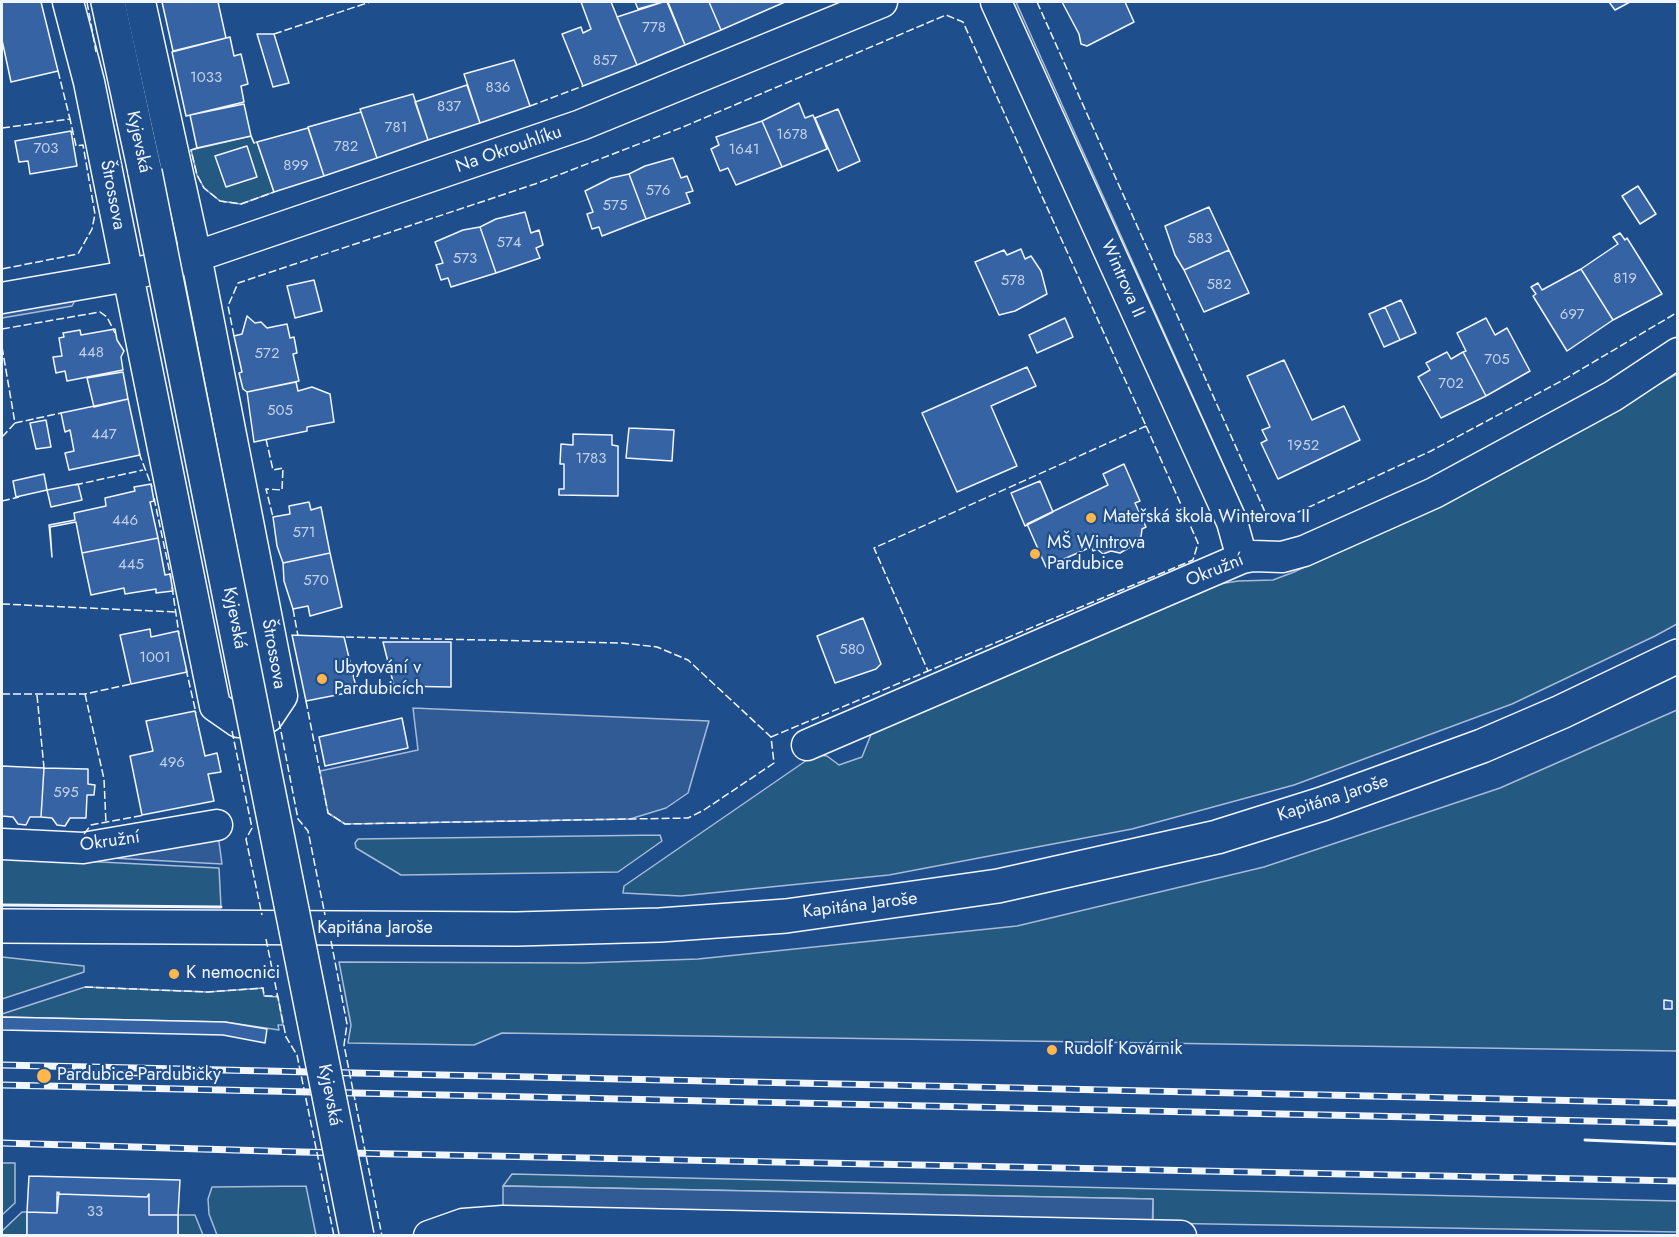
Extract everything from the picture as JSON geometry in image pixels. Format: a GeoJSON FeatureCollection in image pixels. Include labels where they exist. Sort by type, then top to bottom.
{"type":"FeatureCollection","features":[{"type":"Feature","properties":{"kind":"main road","name":"Kyjevská"},"geometry":{"type":"LineString","coordinates":[[108,2],[145,172],[357,1236]]}},
{"type":"Feature","properties":{"kind":"main road","name":"Kapitána Jaroše"},"geometry":{"type":"LineString","coordinates":[[2,926],[517,929],[660,925],[810,913],[998,886],[1217,837],[1322,804],[1482,746],[1561,712],[1677,656]]}},
{"type":"Feature","properties":{"kind":"street","name":"Štrossova"},"geometry":{"type":"LineString","coordinates":[[68,2],[89,82],[214,706],[238,722],[268,717],[282,696],[196,256],[140,2]]}},
{"type":"Feature","properties":{"kind":"street","name":"Na Okrouhlíku"},"geometry":{"type":"LineString","coordinates":[[2,298],[128,276],[196,256],[581,125],[882,2]]}},
{"type":"Feature","properties":{"kind":"street","name":"Wintrova II"},"geometry":{"type":"LineString","coordinates":[[996,2],[1237,534],[1242,558]]}},
{"type":"Feature","properties":{"kind":"street","name":"Okružní"},"geometry":{"type":"LineString","coordinates":[[807,745],[1242,558],[1282,557],[1304,551],[1434,493],[1613,396],[1677,352]]}},
{"type":"Feature","properties":{"kind":"street","name":"Okružní"},"geometry":{"type":"LineString","coordinates":[[2,844],[83,848],[217,825]]}},
{"type":"Feature","properties":{"kind":"street"},"geometry":{"type":"LineString","coordinates":[[429,1236],[463,1224],[502,1221],[1181,1236]]}},
{"type":"Feature","properties":{"kind":"shaded area"},"geometry":{"type":"Polygon","coordinates":[[[1007,2],[1016,2],[1247,517],[1240,520],[1007,2]]]}},
{"type":"Feature","properties":{"kind":"shaded area"},"geometry":{"type":"Polygon","coordinates":[[[251,136],[254,143],[257,142],[274,192],[241,204],[220,201],[204,188],[197,175],[191,150],[251,136]]]}},
{"type":"Feature","properties":{"kind":"shaded area"},"geometry":{"type":"Polygon","coordinates":[[[77,297],[72,306],[2,318],[2,298],[77,297]]]}},
{"type":"Feature","properties":{"kind":"shaded area"},"geometry":{"type":"Polygon","coordinates":[[[1677,374],[1677,624],[1655,636],[1512,704],[1294,785],[1132,829],[889,875],[681,896],[623,893],[624,886],[807,760],[819,755],[827,756],[839,765],[862,757],[874,727],[1207,586],[1238,581],[1273,580],[1294,572],[1464,491],[1677,374]]]}},
{"type":"Feature","properties":{"kind":"shaded area"},"geometry":{"type":"Polygon","coordinates":[[[413,708],[709,721],[688,793],[666,808],[630,819],[345,824],[328,813],[320,771],[418,750],[413,708]]]}},
{"type":"Feature","properties":{"kind":"shaded area"},"geometry":{"type":"Polygon","coordinates":[[[1677,710],[1677,1051],[502,1033],[474,1045],[348,1043],[351,1025],[339,962],[583,963],[698,959],[1017,926],[1264,867],[1500,788],[1677,710]]]}},
{"type":"Feature","properties":{"kind":"shaded area"},"geometry":{"type":"Polygon","coordinates":[[[218,835],[222,864],[111,858],[218,835]]]}},
{"type":"Feature","properties":{"kind":"shaded area"},"geometry":{"type":"Polygon","coordinates":[[[660,835],[662,841],[618,872],[401,875],[356,848],[355,843],[358,839],[660,835]]]}},
{"type":"Feature","properties":{"kind":"shaded area"},"geometry":{"type":"Polygon","coordinates":[[[2,857],[219,868],[221,907],[2,905],[2,857]]]}},
{"type":"Feature","properties":{"kind":"shaded area"},"geometry":{"type":"Polygon","coordinates":[[[2,957],[84,966],[84,972],[2,999],[2,957]]]}},
{"type":"Feature","properties":{"kind":"shaded area"},"geometry":{"type":"Polygon","coordinates":[[[85,987],[208,992],[263,988],[264,996],[278,997],[283,1025],[278,1025],[279,1030],[225,1022],[2,1017],[2,1014],[85,987]]]}},
{"type":"Feature","properties":{"kind":"shaded area"},"geometry":{"type":"Polygon","coordinates":[[[2,1163],[15,1163],[15,1203],[2,1215],[2,1163]]]}},
{"type":"Feature","properties":{"kind":"shaded area"},"geometry":{"type":"Polygon","coordinates":[[[512,1174],[1677,1201],[1678,1232],[1153,1223],[1153,1199],[503,1186],[512,1174]]]}},
{"type":"Feature","properties":{"kind":"shaded area"},"geometry":{"type":"Polygon","coordinates":[[[306,1186],[316,1235],[217,1235],[209,1214],[208,1199],[212,1187],[306,1186]]]}},
{"type":"Feature","properties":{"kind":"shaded area"},"geometry":{"type":"Polygon","coordinates":[[[503,1186],[1153,1199],[1152,1235],[503,1221],[503,1186]]]}},
{"type":"Feature","properties":{"kind":"shaded area"},"geometry":{"type":"Polygon","coordinates":[[[22,1212],[27,1212],[27,1235],[2,1236],[2,1231],[22,1212]]]}},
{"type":"Feature","properties":{"kind":"shaded area"},"geometry":{"type":"Polygon","coordinates":[[[178,1215],[195,1215],[203,1235],[178,1236],[178,1215]]]}},
{"type":"Feature","properties":{"kind":"building"},"geometry":{"type":"Polygon","coordinates":[[[2,2],[41,2],[58,71],[11,82],[2,40],[2,2]]]}},
{"type":"Feature","properties":{"kind":"building"},"geometry":{"type":"Polygon","coordinates":[[[162,2],[218,2],[226,38],[173,51],[162,2]]]}},
{"type":"Feature","properties":{"kind":"building"},"geometry":{"type":"Polygon","coordinates":[[[581,2],[611,2],[637,65],[583,86],[562,34],[581,27],[583,33],[591,29],[581,2]]]}},
{"type":"Feature","properties":{"kind":"building"},"geometry":{"type":"Polygon","coordinates":[[[635,2],[663,2],[638,9],[635,2]]]}},
{"type":"Feature","properties":{"kind":"building"},"geometry":{"type":"Polygon","coordinates":[[[667,2],[685,45],[637,65],[617,17],[667,2]]]}},
{"type":"Feature","properties":{"kind":"building"},"geometry":{"type":"Polygon","coordinates":[[[668,2],[709,2],[721,30],[685,45],[668,2]]]}},
{"type":"Feature","properties":{"kind":"building"},"geometry":{"type":"Polygon","coordinates":[[[709,2],[785,2],[721,30],[709,2]]]}},
{"type":"Feature","properties":{"kind":"building"},"geometry":{"type":"Polygon","coordinates":[[[1062,2],[1125,2],[1134,22],[1087,46],[1081,44],[1079,34],[1062,2]]]}},
{"type":"Feature","properties":{"kind":"building"},"geometry":{"type":"Polygon","coordinates":[[[1609,2],[1630,2],[1615,10],[1609,2]]]}},
{"type":"Feature","properties":{"kind":"building"},"geometry":{"type":"Polygon","coordinates":[[[257,34],[274,34],[289,83],[273,87],[257,34]]]}},
{"type":"Feature","properties":{"kind":"building"},"geometry":{"type":"Polygon","coordinates":[[[230,37],[234,56],[241,54],[248,84],[241,86],[244,102],[186,116],[172,52],[230,37]]]}},
{"type":"Feature","properties":{"kind":"building"},"geometry":{"type":"Polygon","coordinates":[[[514,60],[530,106],[480,123],[464,74],[514,60]]]}},
{"type":"Feature","properties":{"kind":"building"},"geometry":{"type":"Polygon","coordinates":[[[467,85],[480,123],[428,140],[415,102],[467,85]]]}},
{"type":"Feature","properties":{"kind":"building"},"geometry":{"type":"Polygon","coordinates":[[[413,94],[428,140],[377,158],[360,109],[413,94]]]}},
{"type":"Feature","properties":{"kind":"building"},"geometry":{"type":"Polygon","coordinates":[[[799,103],[805,118],[813,115],[827,149],[782,167],[762,121],[799,103]]]}},
{"type":"Feature","properties":{"kind":"building"},"geometry":{"type":"Polygon","coordinates":[[[244,104],[251,136],[197,148],[190,115],[244,104]]]}},
{"type":"Feature","properties":{"kind":"building"},"geometry":{"type":"Polygon","coordinates":[[[838,109],[860,161],[838,171],[815,118],[838,109]]]}},
{"type":"Feature","properties":{"kind":"building"},"geometry":{"type":"Polygon","coordinates":[[[361,112],[377,158],[324,176],[308,127],[361,112]]]}},
{"type":"Feature","properties":{"kind":"building"},"geometry":{"type":"Polygon","coordinates":[[[762,121],[782,167],[736,185],[728,168],[720,171],[711,149],[719,145],[716,137],[762,121]]]}},
{"type":"Feature","properties":{"kind":"building"},"geometry":{"type":"Polygon","coordinates":[[[308,128],[324,176],[274,192],[257,142],[308,128]]]}},
{"type":"Feature","properties":{"kind":"building"},"geometry":{"type":"Polygon","coordinates":[[[71,131],[77,166],[30,174],[28,161],[19,162],[15,141],[71,131]]]}},
{"type":"Feature","properties":{"kind":"building"},"geometry":{"type":"Polygon","coordinates":[[[247,146],[257,177],[226,187],[215,156],[247,146]]]}},
{"type":"Feature","properties":{"kind":"building"},"geometry":{"type":"Polygon","coordinates":[[[673,158],[681,178],[687,176],[693,191],[686,193],[690,203],[646,219],[629,174],[645,166],[673,158]]]}},
{"type":"Feature","properties":{"kind":"building"},"geometry":{"type":"Polygon","coordinates":[[[629,174],[646,219],[602,236],[599,227],[592,229],[587,214],[593,212],[585,191],[611,178],[629,174]]]}},
{"type":"Feature","properties":{"kind":"building"},"geometry":{"type":"Polygon","coordinates":[[[1638,186],[1656,214],[1640,224],[1622,196],[1638,186]]]}},
{"type":"Feature","properties":{"kind":"building"},"geometry":{"type":"Polygon","coordinates":[[[1209,207],[1229,250],[1184,270],[1175,255],[1165,226],[1209,207]]]}},
{"type":"Feature","properties":{"kind":"building"},"geometry":{"type":"Polygon","coordinates":[[[525,212],[531,233],[539,230],[543,245],[536,248],[540,258],[496,273],[480,227],[496,219],[525,212]]]}},
{"type":"Feature","properties":{"kind":"building"},"geometry":{"type":"Polygon","coordinates":[[[480,227],[496,273],[451,287],[448,278],[441,280],[436,265],[443,263],[435,242],[463,230],[480,227]]]}},
{"type":"Feature","properties":{"kind":"building"},"geometry":{"type":"Polygon","coordinates":[[[1620,233],[1625,240],[1627,238],[1662,294],[1613,320],[1581,269],[1618,244],[1613,237],[1620,233]]]}},
{"type":"Feature","properties":{"kind":"building"},"geometry":{"type":"Polygon","coordinates":[[[1021,249],[1025,259],[1031,256],[1041,271],[1047,294],[1015,311],[999,315],[975,262],[1004,250],[1007,255],[1021,249]]]}},
{"type":"Feature","properties":{"kind":"building"},"geometry":{"type":"Polygon","coordinates":[[[1229,250],[1249,293],[1204,312],[1184,270],[1229,250]]]}},
{"type":"Feature","properties":{"kind":"building"},"geometry":{"type":"Polygon","coordinates":[[[1581,269],[1613,320],[1567,351],[1533,296],[1536,294],[1531,287],[1538,283],[1542,290],[1581,269]]]}},
{"type":"Feature","properties":{"kind":"building"},"geometry":{"type":"Polygon","coordinates":[[[314,280],[322,311],[295,318],[287,286],[314,280]]]}},
{"type":"Feature","properties":{"kind":"building"},"geometry":{"type":"Polygon","coordinates":[[[1401,300],[1416,333],[1400,340],[1385,307],[1401,300]]]}},
{"type":"Feature","properties":{"kind":"building"},"geometry":{"type":"Polygon","coordinates":[[[1385,307],[1400,340],[1384,347],[1369,314],[1385,307]]]}},
{"type":"Feature","properties":{"kind":"building"},"geometry":{"type":"Polygon","coordinates":[[[247,316],[255,323],[261,322],[267,328],[287,324],[290,338],[294,337],[297,353],[293,354],[299,381],[247,392],[243,389],[239,373],[242,372],[234,336],[242,334],[247,316]]]}},
{"type":"Feature","properties":{"kind":"building"},"geometry":{"type":"Polygon","coordinates":[[[1065,318],[1073,337],[1037,353],[1029,335],[1065,318]]]}},
{"type":"Feature","properties":{"kind":"building"},"geometry":{"type":"Polygon","coordinates":[[[1486,318],[1495,335],[1507,328],[1530,371],[1486,396],[1463,352],[1466,351],[1457,333],[1486,318]]]}},
{"type":"Feature","properties":{"kind":"building"},"geometry":{"type":"Polygon","coordinates":[[[115,329],[117,340],[124,351],[121,357],[123,370],[67,381],[65,371],[56,373],[53,357],[62,356],[59,338],[64,337],[63,333],[80,330],[81,335],[115,329]]]}},
{"type":"Feature","properties":{"kind":"building"},"geometry":{"type":"Polygon","coordinates":[[[1447,352],[1451,359],[1463,352],[1486,396],[1441,418],[1418,377],[1430,370],[1426,363],[1447,352]]]}},
{"type":"Feature","properties":{"kind":"building"},"geometry":{"type":"Polygon","coordinates":[[[1284,360],[1312,420],[1344,406],[1360,440],[1278,479],[1261,443],[1267,440],[1262,430],[1270,427],[1247,376],[1284,360]]]}},
{"type":"Feature","properties":{"kind":"building"},"geometry":{"type":"Polygon","coordinates":[[[1027,367],[1036,386],[991,406],[1017,466],[957,492],[922,413],[1027,367]]]}},
{"type":"Feature","properties":{"kind":"building"},"geometry":{"type":"Polygon","coordinates":[[[123,372],[128,399],[94,407],[87,378],[123,372]]]}},
{"type":"Feature","properties":{"kind":"building"},"geometry":{"type":"Polygon","coordinates":[[[296,382],[298,391],[312,387],[330,394],[334,422],[307,427],[307,431],[254,442],[247,392],[296,382]]]}},
{"type":"Feature","properties":{"kind":"building"},"geometry":{"type":"Polygon","coordinates":[[[128,399],[140,455],[69,470],[65,453],[74,451],[70,430],[65,432],[61,413],[128,399]]]}},
{"type":"Feature","properties":{"kind":"building"},"geometry":{"type":"Polygon","coordinates":[[[46,420],[51,447],[36,449],[30,423],[46,420]]]}},
{"type":"Feature","properties":{"kind":"building"},"geometry":{"type":"Polygon","coordinates":[[[629,428],[674,430],[672,461],[626,458],[629,428]]]}},
{"type":"Feature","properties":{"kind":"building"},"geometry":{"type":"Polygon","coordinates":[[[573,434],[612,435],[612,445],[618,446],[618,496],[559,495],[559,489],[564,489],[564,464],[560,464],[561,444],[573,445],[573,434]]]}},
{"type":"Feature","properties":{"kind":"building","name":"Mateřská škola Winterova II"},"geometry":{"type":"Polygon","coordinates":[[[1124,464],[1140,501],[1135,503],[1146,527],[1142,529],[1141,537],[1120,553],[1111,551],[1103,554],[1097,549],[1093,551],[1091,547],[1046,567],[1027,524],[1108,485],[1103,474],[1124,464]]]}},
{"type":"Feature","properties":{"kind":"building"},"geometry":{"type":"Polygon","coordinates":[[[44,474],[47,490],[16,497],[13,481],[44,474]]]}},
{"type":"Feature","properties":{"kind":"building"},"geometry":{"type":"Polygon","coordinates":[[[1040,481],[1053,512],[1025,526],[1011,493],[1040,481]]]}},
{"type":"Feature","properties":{"kind":"building"},"geometry":{"type":"Polygon","coordinates":[[[78,484],[82,500],[51,507],[47,490],[78,484]]]}},
{"type":"Feature","properties":{"kind":"building"},"geometry":{"type":"Polygon","coordinates":[[[151,484],[154,501],[150,502],[158,538],[82,553],[76,522],[50,527],[52,557],[49,525],[75,520],[74,513],[106,506],[105,498],[135,491],[134,487],[151,484]]]}},
{"type":"Feature","properties":{"kind":"building"},"geometry":{"type":"Polygon","coordinates":[[[309,502],[311,510],[321,507],[330,553],[283,563],[277,546],[273,517],[290,514],[289,506],[309,502]]]}},
{"type":"Feature","properties":{"kind":"building"},"geometry":{"type":"Polygon","coordinates":[[[158,538],[165,575],[170,574],[173,591],[156,593],[156,589],[125,594],[124,588],[91,595],[82,553],[158,538]]]}},
{"type":"Feature","properties":{"kind":"building"},"geometry":{"type":"Polygon","coordinates":[[[330,553],[342,607],[310,616],[308,606],[293,609],[284,581],[283,563],[330,553]]]}},
{"type":"Feature","properties":{"kind":"building"},"geometry":{"type":"Polygon","coordinates":[[[863,618],[881,664],[876,669],[835,683],[817,636],[863,618]]]}},
{"type":"Feature","properties":{"kind":"building"},"geometry":{"type":"Polygon","coordinates":[[[150,629],[151,637],[178,631],[187,672],[131,684],[120,635],[150,629]]]}},
{"type":"Feature","properties":{"kind":"building"},"geometry":{"type":"Polygon","coordinates":[[[292,635],[344,637],[357,691],[306,701],[292,635]]]}},
{"type":"Feature","properties":{"kind":"building"},"geometry":{"type":"Polygon","coordinates":[[[383,642],[451,642],[451,687],[394,686],[383,642]]]}},
{"type":"Feature","properties":{"kind":"building"},"geometry":{"type":"Polygon","coordinates":[[[195,711],[205,756],[217,753],[221,772],[208,774],[214,801],[142,815],[130,756],[153,751],[146,721],[195,711]]]}},
{"type":"Feature","properties":{"kind":"building"},"geometry":{"type":"Polygon","coordinates":[[[402,718],[408,748],[325,766],[319,737],[402,718]]]}},
{"type":"Feature","properties":{"kind":"building"},"geometry":{"type":"Polygon","coordinates":[[[2,766],[44,768],[41,817],[30,817],[26,825],[18,824],[13,817],[2,816],[2,766]]]}},
{"type":"Feature","properties":{"kind":"building"},"geometry":{"type":"Polygon","coordinates":[[[44,768],[88,769],[88,784],[95,785],[94,795],[87,795],[86,818],[70,818],[65,826],[57,825],[52,818],[41,817],[44,768]]]}},
{"type":"Feature","properties":{"kind":"building"},"geometry":{"type":"Polygon","coordinates":[[[1664,1000],[1672,1001],[1672,1009],[1664,1009],[1664,1000]]]}},
{"type":"Feature","properties":{"kind":"building"},"geometry":{"type":"Polygon","coordinates":[[[2,1017],[225,1022],[267,1029],[265,1043],[223,1035],[2,1030],[2,1017]]]}},
{"type":"Feature","properties":{"kind":"building"},"geometry":{"type":"Polygon","coordinates":[[[29,1176],[180,1180],[178,1215],[149,1215],[149,1194],[147,1197],[59,1194],[59,1192],[57,1213],[27,1212],[29,1176]]]}},
{"type":"Feature","properties":{"kind":"building"},"geometry":{"type":"Polygon","coordinates":[[[57,1192],[59,1194],[147,1197],[149,1194],[149,1215],[178,1215],[178,1236],[27,1236],[27,1212],[57,1213],[57,1192]]]}},
{"type":"Feature","properties":{"kind":"railway"},"geometry":{"type":"LineString","coordinates":[[2,1065],[1678,1103]]}},
{"type":"Feature","properties":{"kind":"railway"},"geometry":{"type":"LineString","coordinates":[[2,1085],[1678,1123]]}},
{"type":"Feature","properties":{"kind":"railway"},"geometry":{"type":"LineString","coordinates":[[2,1143],[301,1152],[1678,1181]]}},
{"type":"Feature","properties":{"kind":"fence"},"geometry":{"type":"LineString","coordinates":[[87,2],[96,52]]}},
{"type":"Feature","properties":{"kind":"fence"},"geometry":{"type":"LineString","coordinates":[[274,34],[370,2]]}},
{"type":"Feature","properties":{"kind":"fence"},"geometry":{"type":"LineString","coordinates":[[1037,2],[1265,512],[1283,519],[1431,451],[1563,380],[1678,312]]}},
{"type":"Feature","properties":{"kind":"fence"},"geometry":{"type":"LineString","coordinates":[[234,336],[228,306],[238,283],[535,184],[683,127],[946,15],[963,22],[1146,426]]}},
{"type":"Feature","properties":{"kind":"fence"},"geometry":{"type":"LineString","coordinates":[[58,71],[70,119]]}},
{"type":"Feature","properties":{"kind":"fence"},"geometry":{"type":"LineString","coordinates":[[530,106],[583,86]]}},
{"type":"Feature","properties":{"kind":"fence"},"geometry":{"type":"LineString","coordinates":[[2,128],[70,119],[76,146],[83,145],[95,214],[92,229],[78,254],[2,269]]}},
{"type":"Feature","properties":{"kind":"fence"},"geometry":{"type":"LineString","coordinates":[[251,136],[254,143],[257,142]]}},
{"type":"Feature","properties":{"kind":"fence"},"geometry":{"type":"LineString","coordinates":[[197,148],[191,150],[197,175],[204,188],[220,201],[241,204],[274,192]]}},
{"type":"Feature","properties":{"kind":"fence"},"geometry":{"type":"LineString","coordinates":[[2,329],[100,312],[107,317],[115,333]]}},
{"type":"Feature","properties":{"kind":"fence"},"geometry":{"type":"LineString","coordinates":[[2,347],[15,423],[61,413]]}},
{"type":"Feature","properties":{"kind":"fence"},"geometry":{"type":"LineString","coordinates":[[2,437],[15,423]]}},
{"type":"Feature","properties":{"kind":"fence"},"geometry":{"type":"LineString","coordinates":[[1146,426],[1198,543],[1193,560],[928,671],[874,548],[1146,426]]}},
{"type":"Feature","properties":{"kind":"fence"},"geometry":{"type":"LineString","coordinates":[[266,439],[273,470],[283,468],[282,490],[266,489],[273,517]]}},
{"type":"Feature","properties":{"kind":"fence"},"geometry":{"type":"LineString","coordinates":[[139,453],[152,487]]}},
{"type":"Feature","properties":{"kind":"fence"},"geometry":{"type":"LineString","coordinates":[[75,485],[143,470]]}},
{"type":"Feature","properties":{"kind":"fence"},"geometry":{"type":"LineString","coordinates":[[2,501],[19,497]]}},
{"type":"Feature","properties":{"kind":"fence"},"geometry":{"type":"LineString","coordinates":[[154,498],[171,578]]}},
{"type":"Feature","properties":{"kind":"fence"},"geometry":{"type":"LineString","coordinates":[[172,587],[179,634]]}},
{"type":"Feature","properties":{"kind":"fence"},"geometry":{"type":"LineString","coordinates":[[2,604],[176,612]]}},
{"type":"Feature","properties":{"kind":"fence"},"geometry":{"type":"LineString","coordinates":[[293,609],[298,636]]}},
{"type":"Feature","properties":{"kind":"fence"},"geometry":{"type":"LineString","coordinates":[[306,701],[328,813],[345,824],[688,818],[704,810],[774,763],[771,737],[688,660],[657,647],[622,643],[344,637]]}},
{"type":"Feature","properties":{"kind":"fence"},"geometry":{"type":"LineString","coordinates":[[186,669],[196,713]]}},
{"type":"Feature","properties":{"kind":"fence"},"geometry":{"type":"LineString","coordinates":[[771,737],[928,671]]}},
{"type":"Feature","properties":{"kind":"fence"},"geometry":{"type":"LineString","coordinates":[[2,694],[85,694],[131,684]]}},
{"type":"Feature","properties":{"kind":"fence"},"geometry":{"type":"LineString","coordinates":[[85,694],[104,779],[106,824]]}},
{"type":"Feature","properties":{"kind":"fence"},"geometry":{"type":"LineString","coordinates":[[37,695],[44,768]]}},
{"type":"Feature","properties":{"kind":"fence"},"geometry":{"type":"LineString","coordinates":[[279,721],[298,819],[308,831],[325,915]]}},
{"type":"Feature","properties":{"kind":"fence"},"geometry":{"type":"LineString","coordinates":[[232,731],[252,828],[246,839],[262,915]]}},
{"type":"Feature","properties":{"kind":"fence"},"geometry":{"type":"LineString","coordinates":[[84,834],[91,825],[144,815]]}},
{"type":"Feature","properties":{"kind":"fence"},"geometry":{"type":"LineString","coordinates":[[266,939],[286,1037],[297,1055],[334,1236]]}},
{"type":"Feature","properties":{"kind":"fence"},"geometry":{"type":"LineString","coordinates":[[331,941],[347,1024],[344,1045],[382,1236]]}},
{"type":"Feature","properties":{"kind":"fence"},"geometry":{"type":"LineString","coordinates":[[206,975],[272,970],[273,972]]}},
{"type":"Feature","properties":{"kind":"fence"},"geometry":{"type":"LineString","coordinates":[[85,987],[208,992],[263,988],[264,996],[278,996]]}},
{"type":"Feature","properties":{"kind":"wall"},"geometry":{"type":"LineString","coordinates":[[2,905],[221,907]]}},
{"type":"Feature","properties":{"kind":"wall"},"geometry":{"type":"LineString","coordinates":[[1585,1140],[1678,1144]]}},
{"type":"Feature","properties":{"kind":"place","name":"Mateřská škola Winterova II"},"geometry":{"type":"Point","coordinates":[1091,518]}},
{"type":"Feature","properties":{"kind":"place","name":"MŠ Wintrova Pardubice"},"geometry":{"type":"Point","coordinates":[1035,554]}},
{"type":"Feature","properties":{"kind":"place","name":"Ubytování v Pardubicích"},"geometry":{"type":"Point","coordinates":[322,679]}},
{"type":"Feature","properties":{"kind":"place","name":"K nemocnici"},"geometry":{"type":"Point","coordinates":[174,974]}},
{"type":"Feature","properties":{"kind":"place","name":"Rudolf Kovárnik"},"geometry":{"type":"Point","coordinates":[1052,1050]}},
{"type":"Feature","properties":{"kind":"place","name":"Pardubice-Pardubičky"},"geometry":{"type":"Point","coordinates":[44,1076]}}]}
